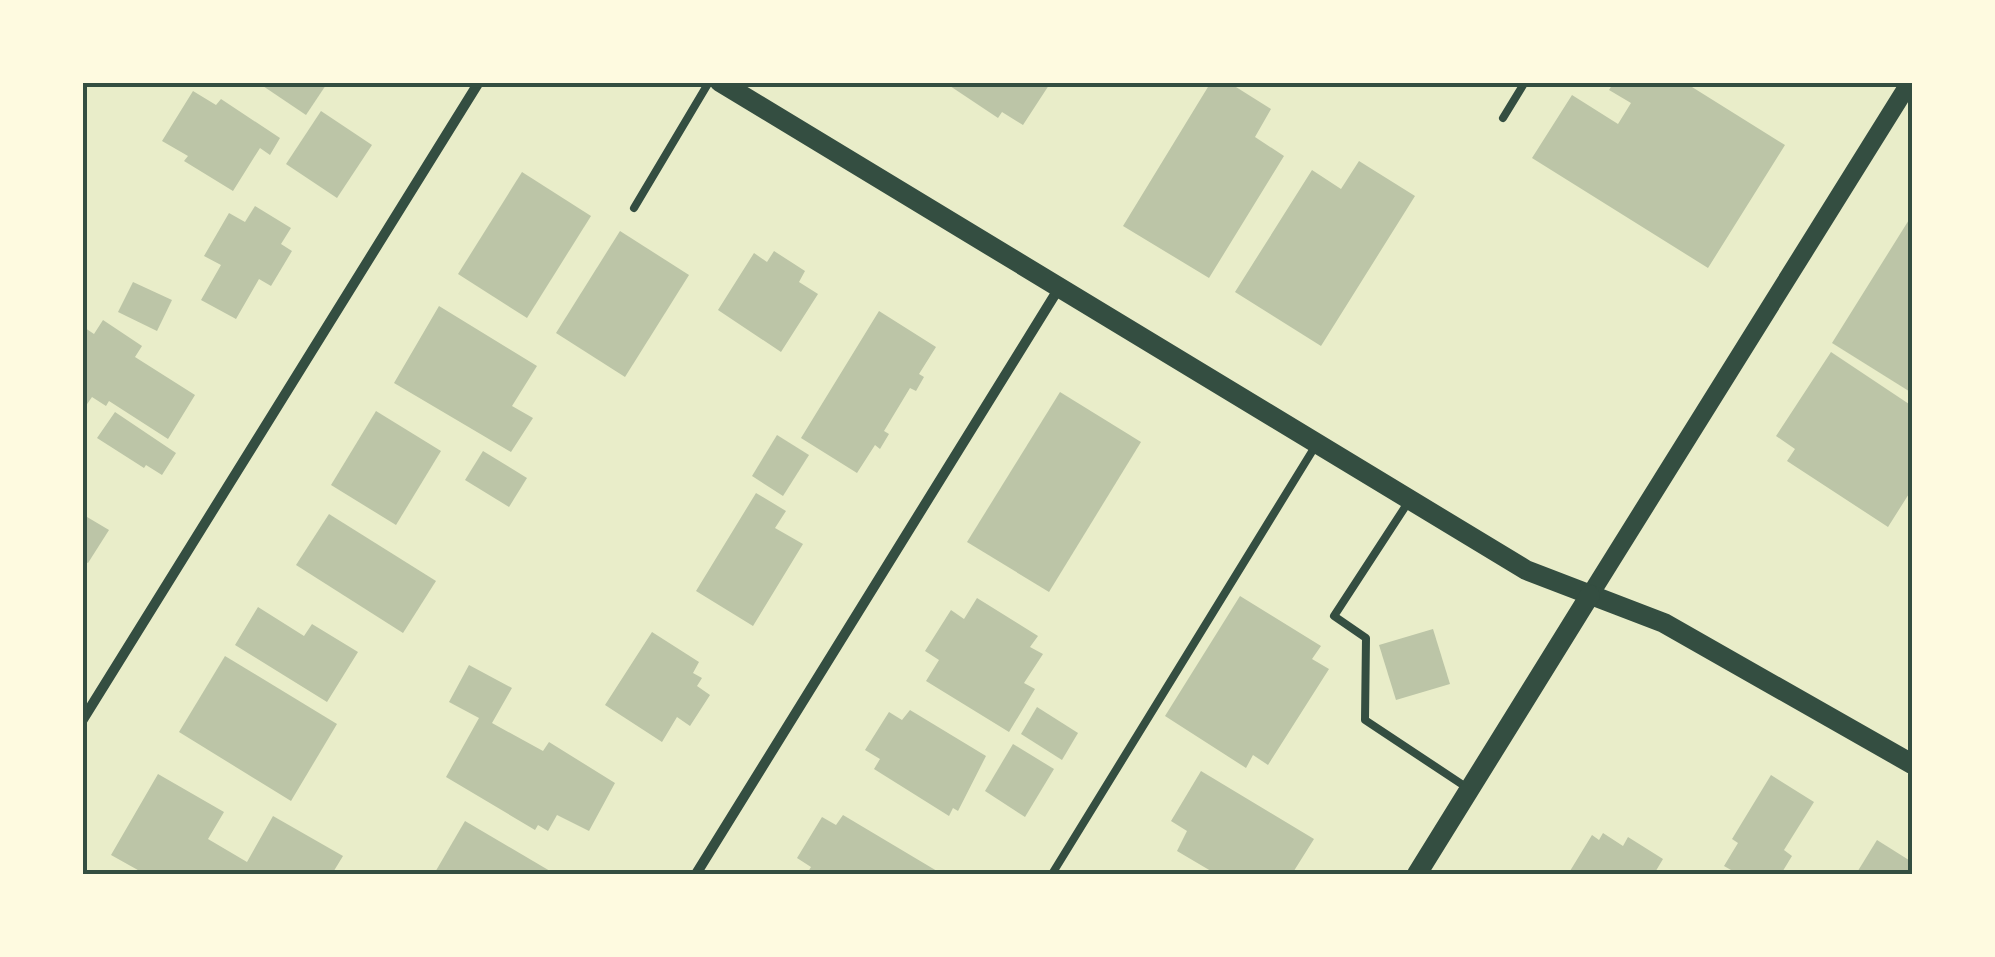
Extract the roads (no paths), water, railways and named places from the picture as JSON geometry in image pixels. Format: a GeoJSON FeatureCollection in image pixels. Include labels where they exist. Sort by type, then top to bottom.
{"type":"FeatureCollection","features":[{"type":"Feature","properties":{"kind":"main road"},"geometry":{"type":"LineString","coordinates":[[720,82],[1526,570],[1664,623],[1912,764]]}},
{"type":"Feature","properties":{"kind":"main road"},"geometry":{"type":"LineString","coordinates":[[1416,874],[1590,595]]}},
{"type":"Feature","properties":{"kind":"street"},"geometry":{"type":"LineString","coordinates":[[82,722],[479,82]]}},
{"type":"Feature","properties":{"kind":"street"},"geometry":{"type":"LineString","coordinates":[[1590,595],[1910,82]]}},
{"type":"Feature","properties":{"kind":"street"},"geometry":{"type":"LineString","coordinates":[[696,874],[1059,288]]}},
{"type":"Feature","properties":{"kind":"lane"},"geometry":{"type":"LineString","coordinates":[[634,208],[709,82]]}},
{"type":"Feature","properties":{"kind":"lane"},"geometry":{"type":"LineString","coordinates":[[1503,118],[1525,82]]}},
{"type":"Feature","properties":{"kind":"lane"},"geometry":{"type":"LineString","coordinates":[[1052,874],[1316,445]]}},
{"type":"Feature","properties":{"kind":"lane"},"geometry":{"type":"LineString","coordinates":[[1409,501],[1334,616],[1366,638],[1364,720],[1469,789]]}}]}
